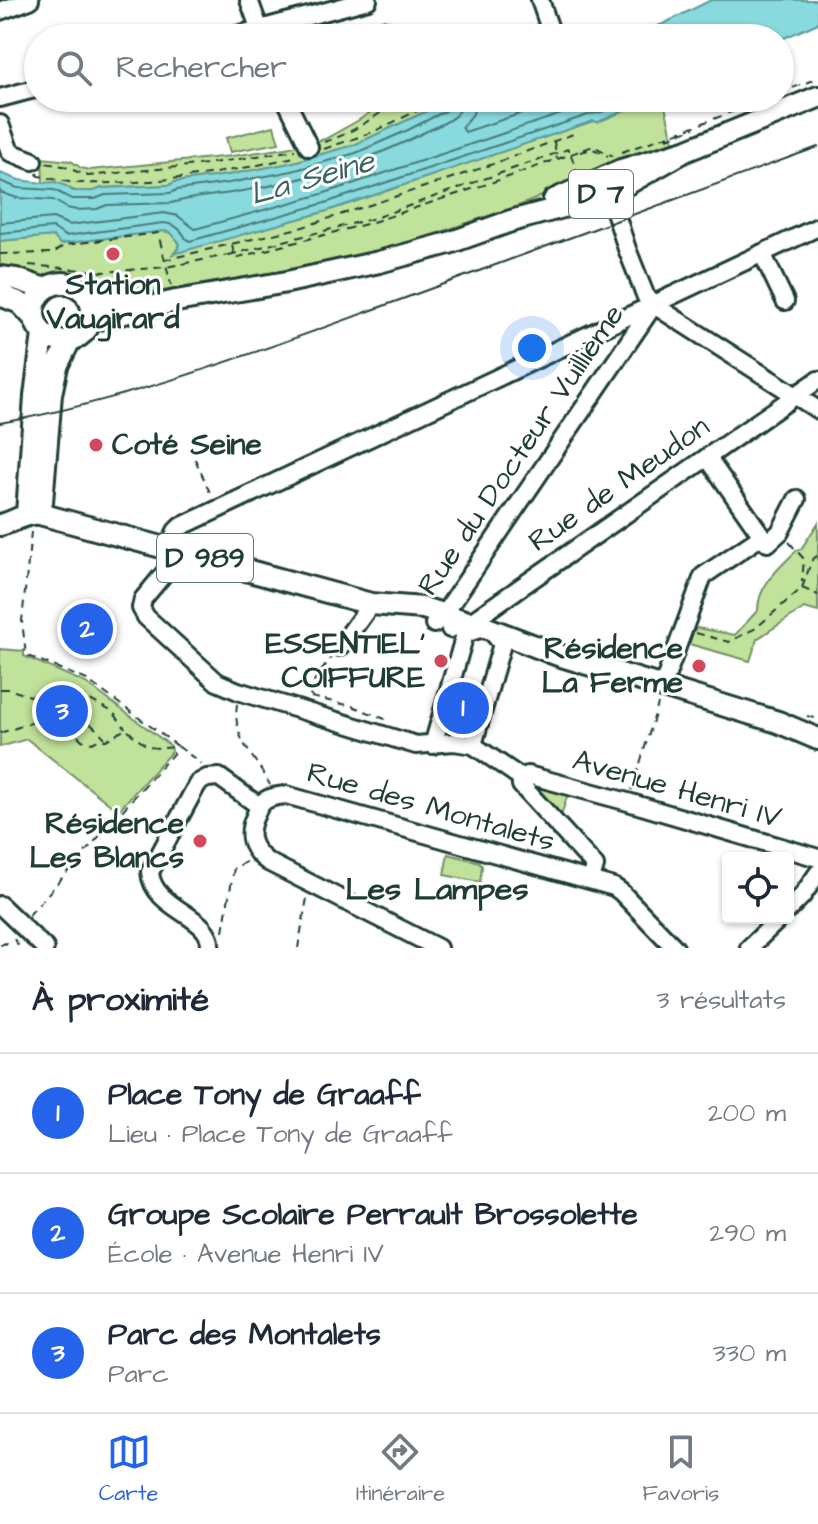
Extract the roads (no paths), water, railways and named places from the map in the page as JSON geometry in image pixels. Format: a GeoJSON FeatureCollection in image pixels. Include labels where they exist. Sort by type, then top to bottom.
{"type":"FeatureCollection","features":[{"type":"Feature","properties":{"kind":"main road","name":"D 7"},"geometry":{"type":"LineString","coordinates":[[794,107],[818,97]]}},
{"type":"Feature","properties":{"kind":"main road","name":"D 7"},"geometry":{"type":"LineString","coordinates":[[90,321],[176,301],[287,282],[449,243],[511,221],[589,200],[607,184],[627,184],[685,151],[781,112]]}},
{"type":"Feature","properties":{"kind":"main road"},"geometry":{"type":"LineString","coordinates":[[0,277],[45,289]]}},
{"type":"Feature","properties":{"kind":"main road"},"geometry":{"type":"LineString","coordinates":[[0,295],[20,303],[38,326],[55,340],[70,340],[80,335],[90,321],[91,308],[81,290],[63,283],[45,289],[36,302],[38,326],[34,514]]}},
{"type":"Feature","properties":{"kind":"main road","name":"D 7"},"geometry":{"type":"LineString","coordinates":[[87,297],[176,301]]}},
{"type":"Feature","properties":{"kind":"main road"},"geometry":{"type":"LineString","coordinates":[[34,514],[51,394],[57,366],[70,340]]}},
{"type":"Feature","properties":{"kind":"main road"},"geometry":{"type":"LineString","coordinates":[[0,525],[34,514]]}},
{"type":"Feature","properties":{"kind":"main road","name":"D 989"},"geometry":{"type":"LineString","coordinates":[[34,514],[371,604],[383,610],[469,626],[662,688],[778,722],[818,730]]}},
{"type":"Feature","properties":{"kind":"main road","name":"D 989"},"geometry":{"type":"LineString","coordinates":[[778,722],[818,739]]}},
{"type":"Feature","properties":{"kind":"street"},"geometry":{"type":"LineString","coordinates":[[0,11],[30,0]]}},
{"type":"Feature","properties":{"kind":"street"},"geometry":{"type":"LineString","coordinates":[[249,0],[257,24]]}},
{"type":"Feature","properties":{"kind":"street"},"geometry":{"type":"LineString","coordinates":[[292,24],[368,0]]}},
{"type":"Feature","properties":{"kind":"street"},"geometry":{"type":"LineString","coordinates":[[540,0],[548,24]]}},
{"type":"Feature","properties":{"kind":"street"},"geometry":{"type":"LineString","coordinates":[[0,98],[24,92]]}},
{"type":"Feature","properties":{"kind":"street"},"geometry":{"type":"LineString","coordinates":[[291,112],[309,151]]}},
{"type":"Feature","properties":{"kind":"street"},"geometry":{"type":"LineString","coordinates":[[0,124],[10,152],[36,168]]}},
{"type":"Feature","properties":{"kind":"street"},"geometry":{"type":"LineString","coordinates":[[607,184],[646,297],[818,410]]}},
{"type":"Feature","properties":{"kind":"street"},"geometry":{"type":"LineString","coordinates":[[469,626],[473,745],[454,742],[416,745],[217,682],[146,617],[141,608],[143,599],[172,564],[176,531],[180,527],[817,229]]}},
{"type":"Feature","properties":{"kind":"street"},"geometry":{"type":"LineString","coordinates":[[762,253],[785,301]]}},
{"type":"Feature","properties":{"kind":"street","name":"Rue du Docteur Vuillième"},"geometry":{"type":"LineString","coordinates":[[469,626],[448,608],[654,305]]}},
{"type":"Feature","properties":{"kind":"street"},"geometry":{"type":"LineString","coordinates":[[616,322],[626,329],[630,340]]}},
{"type":"Feature","properties":{"kind":"street","name":"Rue de Meudon"},"geometry":{"type":"LineString","coordinates":[[469,626],[818,380]]}},
{"type":"Feature","properties":{"kind":"street"},"geometry":{"type":"LineString","coordinates":[[707,457],[768,543],[780,532],[797,499]]}},
{"type":"Feature","properties":{"kind":"street"},"geometry":{"type":"LineString","coordinates":[[662,688],[703,576],[762,536]]}},
{"type":"Feature","properties":{"kind":"street"},"geometry":{"type":"LineString","coordinates":[[340,647],[371,604]]}},
{"type":"Feature","properties":{"kind":"street"},"geometry":{"type":"LineString","coordinates":[[433,745],[469,626]]}},
{"type":"Feature","properties":{"kind":"street","name":"Avenue Henri IV"},"geometry":{"type":"LineString","coordinates":[[473,745],[516,774],[818,858]]}},
{"type":"Feature","properties":{"kind":"street","name":"Avenue Henri IV"},"geometry":{"type":"LineString","coordinates":[[516,774],[521,785],[595,866],[591,880]]}},
{"type":"Feature","properties":{"kind":"street"},"geometry":{"type":"LineString","coordinates":[[210,948],[211,940],[206,930],[156,892],[150,872],[198,783],[219,777],[259,806],[250,826],[258,855],[438,948]]}},
{"type":"Feature","properties":{"kind":"street","name":"Rue des Montalets"},"geometry":{"type":"LineString","coordinates":[[259,806],[275,796],[286,795],[614,887],[670,946]]}},
{"type":"Feature","properties":{"kind":"street"},"geometry":{"type":"LineString","coordinates":[[794,904],[818,873]]}},
{"type":"Feature","properties":{"kind":"street"},"geometry":{"type":"LineString","coordinates":[[0,905],[45,948]]}},
{"type":"Feature","properties":{"kind":"street"},"geometry":{"type":"LineString","coordinates":[[760,944],[775,924]]}},
{"type":"Feature","properties":{"kind":"water"},"geometry":{"type":"Polygon","coordinates":[[[711,0],[818,0],[818,23],[794,34],[794,24],[663,24],[711,0]]]}},
{"type":"Feature","properties":{"kind":"water"},"geometry":{"type":"Polygon","coordinates":[[[384,19],[392,24],[376,24],[384,19]]]}},
{"type":"Feature","properties":{"kind":"water","name":"La Seine"},"geometry":{"type":"Polygon","coordinates":[[[425,112],[621,112],[327,211],[173,254],[179,242],[170,232],[163,231],[60,244],[53,236],[0,241],[0,173],[19,180],[55,182],[73,191],[94,191],[169,185],[228,175],[290,163],[354,145],[425,112]]]}},
{"type":"Feature","properties":{"kind":"tram line"},"geometry":{"type":"LineString","coordinates":[[0,423],[99,401],[243,356],[818,147]]}},
{"type":"Feature","properties":{"kind":"place","name":"Station Vaugirard"},"geometry":{"type":"Point","coordinates":[113,254]}},
{"type":"Feature","properties":{"kind":"place","name":"Coté Seine"},"geometry":{"type":"Point","coordinates":[96,445]}},
{"type":"Feature","properties":{"kind":"place","name":"Groupe Scolaire Perrault Brossolette"},"geometry":{"type":"Point","coordinates":[87,629]}},
{"type":"Feature","properties":{"kind":"place","name":"ESSENTIEL' COIFFURE"},"geometry":{"type":"Point","coordinates":[441,661]}},
{"type":"Feature","properties":{"kind":"place","name":"Résidence La Ferme"},"geometry":{"type":"Point","coordinates":[699,666]}},
{"type":"Feature","properties":{"kind":"place","name":"Place Tony de Graaff"},"geometry":{"type":"Point","coordinates":[463,708]}},
{"type":"Feature","properties":{"kind":"place","name":"Parc des Montalets"},"geometry":{"type":"Point","coordinates":[62,711]}},
{"type":"Feature","properties":{"kind":"place","name":"Résidence Les Blancs"},"geometry":{"type":"Point","coordinates":[200,841]}},
{"type":"Feature","properties":{"kind":"district","name":"Les Lampes"},"geometry":{"type":"Point","coordinates":[437,889]}}]}
